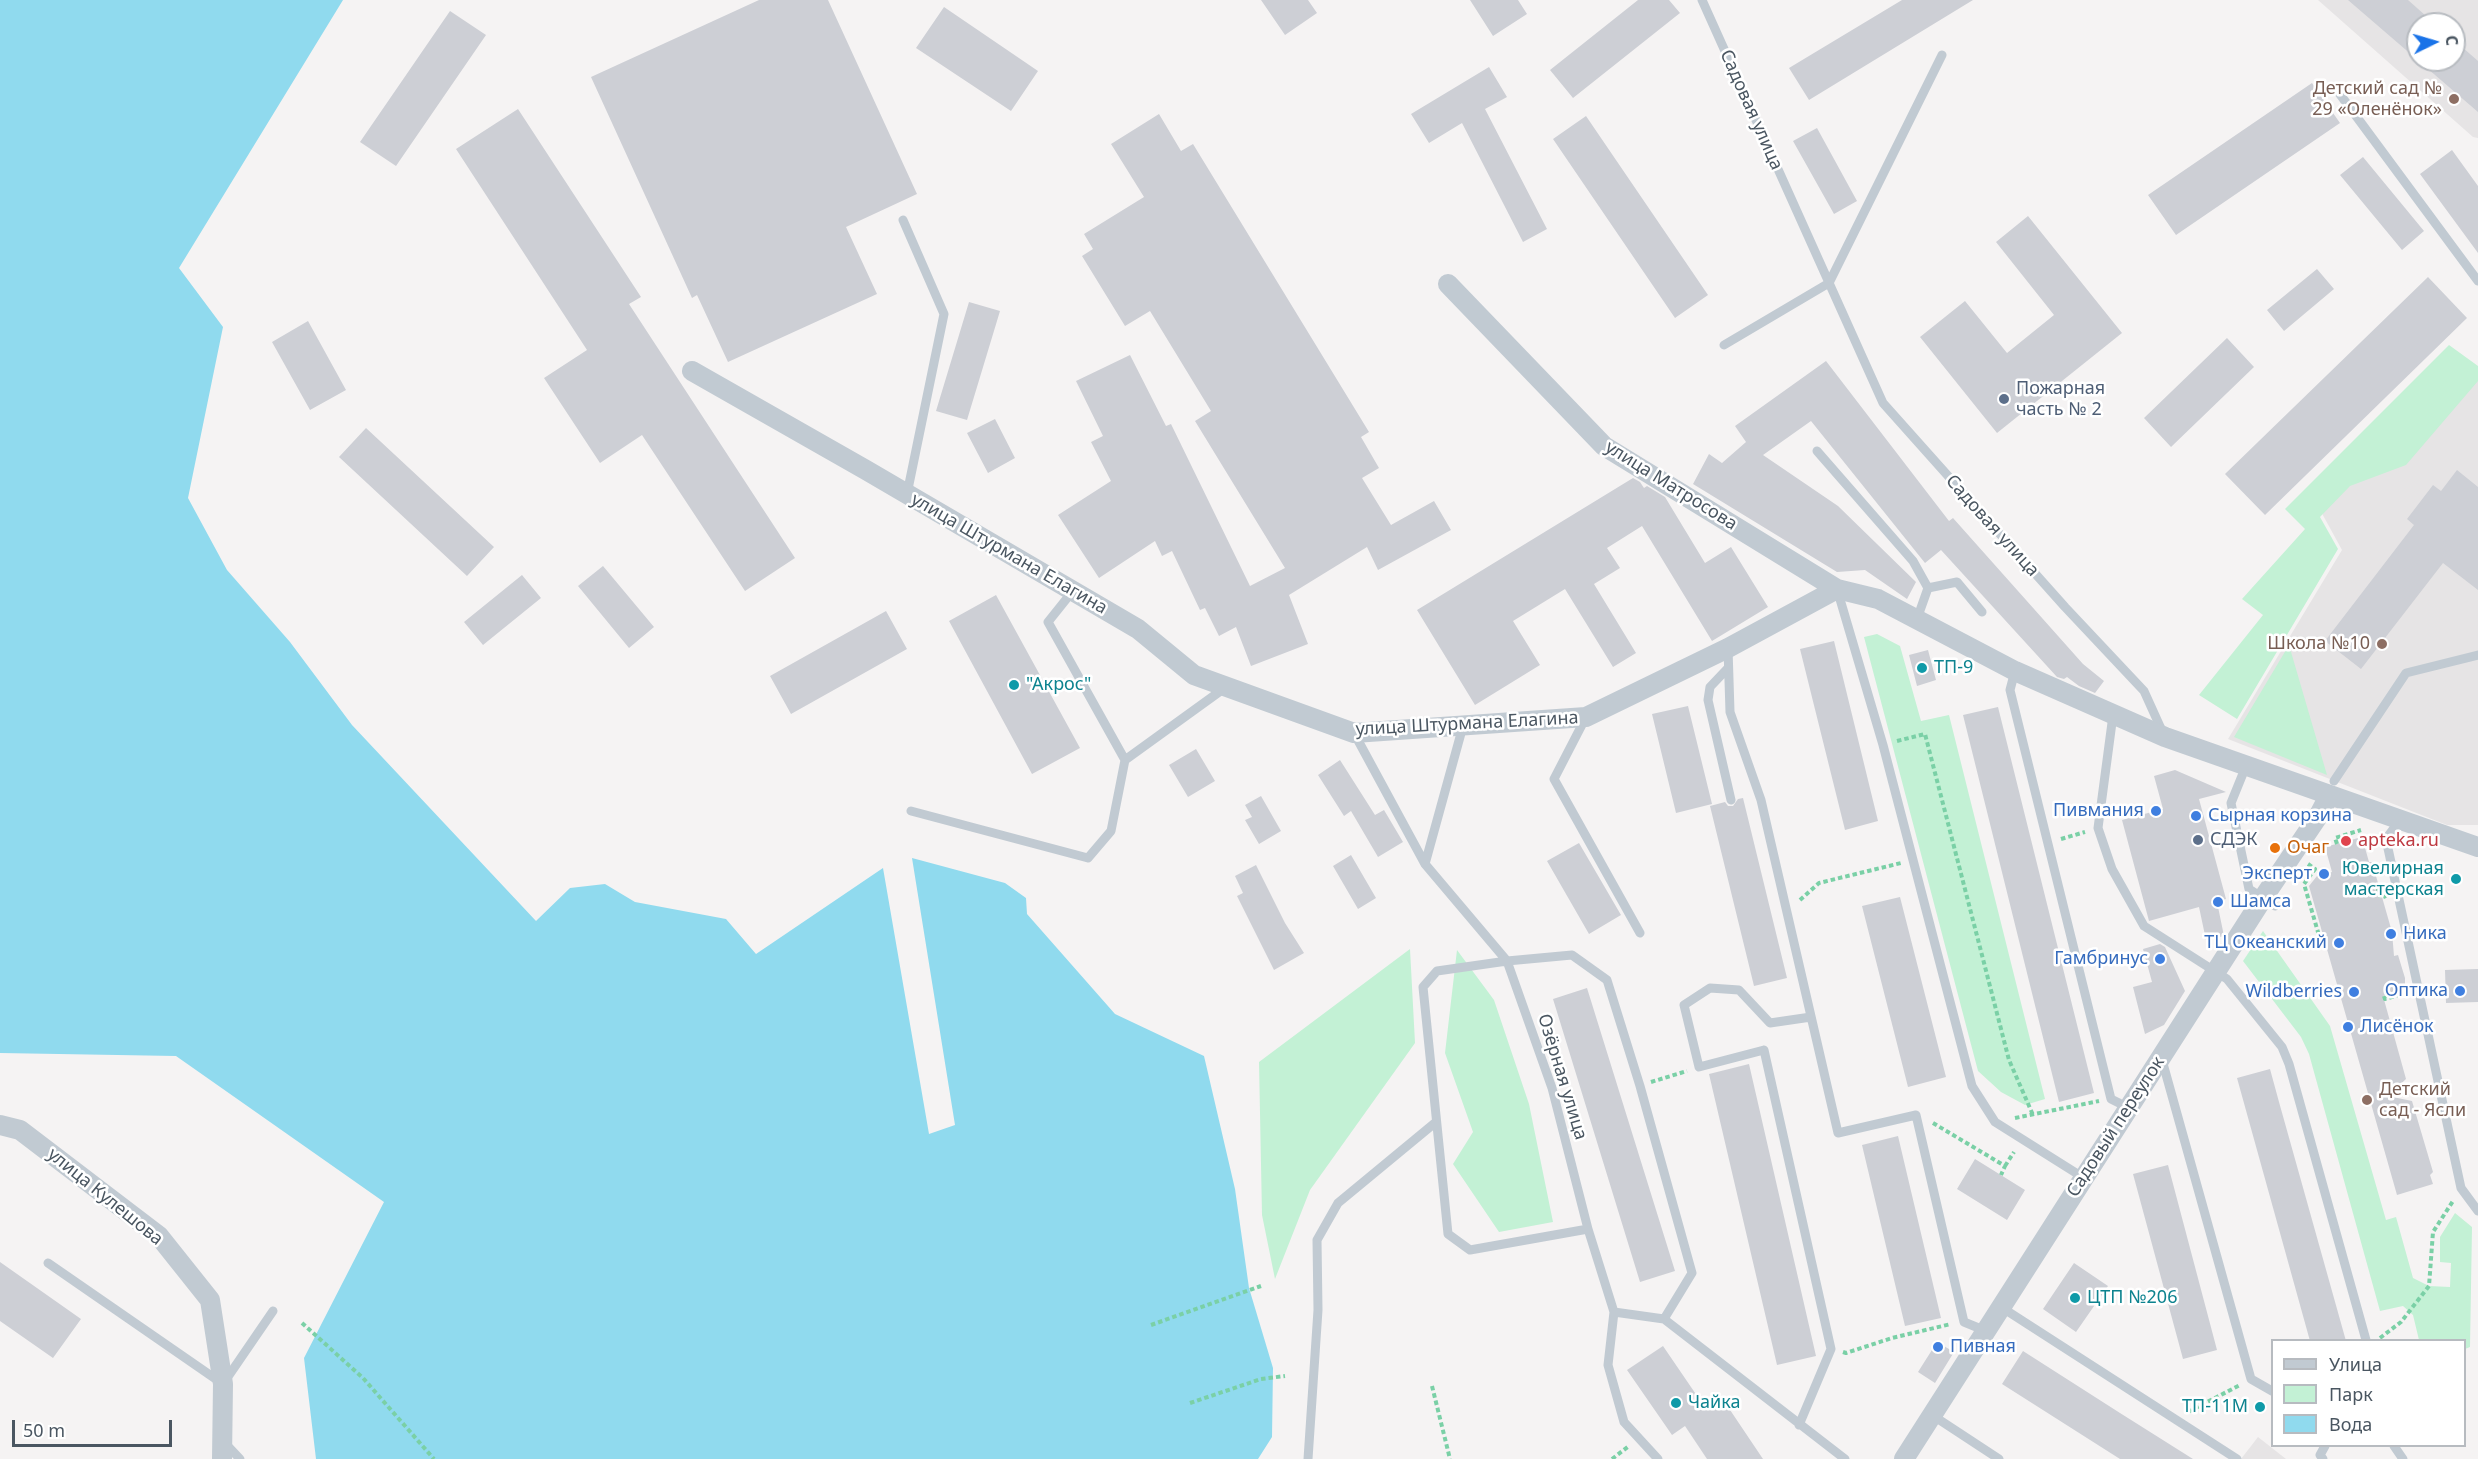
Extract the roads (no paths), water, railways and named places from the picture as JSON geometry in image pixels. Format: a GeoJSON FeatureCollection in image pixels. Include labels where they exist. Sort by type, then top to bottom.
{"type":"FeatureCollection","features":[{"type":"Feature","properties":{"kind":"street","name":"улица Матросова"},"geometry":{"type":"LineString","coordinates":[[1448,284],[1604,447],[1837,589]]}},
{"type":"Feature","properties":{"kind":"street","name":"улица Штурмана Елагина"},"geometry":{"type":"LineString","coordinates":[[692,371],[1138,629],[1194,675],[1354,733],[1586,717],[1728,648],[1837,589]]}},
{"type":"Feature","properties":{"kind":"street"},"geometry":{"type":"LineString","coordinates":[[1837,589],[1878,599],[2015,671],[2165,737],[2246,766],[2331,788],[2400,820],[2478,847]]}},
{"type":"Feature","properties":{"kind":"street","name":"Садовый переулок"},"geometry":{"type":"LineString","coordinates":[[1904,1459],[2216,973],[2269,902],[2319,815],[2331,788]]}},
{"type":"Feature","properties":{"kind":"street","name":"улица Кулешова"},"geometry":{"type":"LineString","coordinates":[[0,1125],[20,1130],[159,1236],[210,1300],[223,1384],[223,1450]]}},
{"type":"Feature","properties":{"kind":"lane","name":"Садовая улица"},"geometry":{"type":"LineString","coordinates":[[1702,0],[1882,403],[2065,607],[2144,691],[2165,737]]}},
{"type":"Feature","properties":{"kind":"lane"},"geometry":{"type":"LineString","coordinates":[[1724,345],[1829,283],[1942,55]]}},
{"type":"Feature","properties":{"kind":"lane"},"geometry":{"type":"LineString","coordinates":[[2339,93],[2478,281]]}},
{"type":"Feature","properties":{"kind":"lane"},"geometry":{"type":"LineString","coordinates":[[903,220],[944,314],[907,494]]}},
{"type":"Feature","properties":{"kind":"lane"},"geometry":{"type":"LineString","coordinates":[[1817,451],[1912,561],[1928,588]]}},
{"type":"Feature","properties":{"kind":"lane"},"geometry":{"type":"LineString","coordinates":[[1928,588],[1957,582],[1982,612]]}},
{"type":"Feature","properties":{"kind":"lane"},"geometry":{"type":"LineString","coordinates":[[1917,619],[1928,588]]}},
{"type":"Feature","properties":{"kind":"lane"},"geometry":{"type":"LineString","coordinates":[[1837,589],[1883,745],[1972,1086],[1995,1122],[2084,1178]]}},
{"type":"Feature","properties":{"kind":"lane"},"geometry":{"type":"LineString","coordinates":[[911,811],[1088,858],[1112,831],[1125,760],[1048,622],[1072,592]]}},
{"type":"Feature","properties":{"kind":"lane"},"geometry":{"type":"LineString","coordinates":[[1728,648],[1730,712],[1761,800],[1838,1133],[1916,1115],[1964,1322],[1986,1331]]}},
{"type":"Feature","properties":{"kind":"lane"},"geometry":{"type":"LineString","coordinates":[[2331,788],[2406,673],[2478,654]]}},
{"type":"Feature","properties":{"kind":"lane"},"geometry":{"type":"LineString","coordinates":[[1728,668],[1710,687],[1708,700],[1731,800]]}},
{"type":"Feature","properties":{"kind":"lane"},"geometry":{"type":"LineString","coordinates":[[2015,671],[2010,690],[2111,1099],[2129,1108]]}},
{"type":"Feature","properties":{"kind":"lane"},"geometry":{"type":"LineString","coordinates":[[1125,760],[1226,687]]}},
{"type":"Feature","properties":{"kind":"lane"},"geometry":{"type":"LineString","coordinates":[[2113,715],[2098,828],[2112,869],[2144,926],[2227,979],[2282,1047],[2289,1064],[2365,1339]]}},
{"type":"Feature","properties":{"kind":"lane"},"geometry":{"type":"LineString","coordinates":[[1586,717],[1554,779],[1640,933]]}},
{"type":"Feature","properties":{"kind":"lane"},"geometry":{"type":"LineString","coordinates":[[1425,864],[1463,726]]}},
{"type":"Feature","properties":{"kind":"lane","name":"Озёрная улица"},"geometry":{"type":"LineString","coordinates":[[1354,733],[1425,864],[1507,960],[1552,1088],[1588,1229],[1614,1312],[1608,1365],[1624,1422],[1658,1459]]}},
{"type":"Feature","properties":{"kind":"lane"},"geometry":{"type":"LineString","coordinates":[[2246,766],[2231,803],[2249,889],[2269,902]]}},
{"type":"Feature","properties":{"kind":"lane"},"geometry":{"type":"LineString","coordinates":[[2400,820],[2386,839],[2462,1188],[2478,1211]]}},
{"type":"Feature","properties":{"kind":"lane"},"geometry":{"type":"LineString","coordinates":[[1588,1229],[1470,1250],[1448,1234],[1423,987],[1437,971],[1507,960],[1572,955],[1607,980],[1640,1086],[1692,1273],[1664,1318]]}},
{"type":"Feature","properties":{"kind":"lane"},"geometry":{"type":"LineString","coordinates":[[1799,1425],[1830,1349],[1764,1050],[1699,1067],[1684,1005],[1710,988],[1739,990],[1770,1023],[1811,1017]]}},
{"type":"Feature","properties":{"kind":"lane"},"geometry":{"type":"LineString","coordinates":[[2161,1058],[2251,1379],[2271,1390]]}},
{"type":"Feature","properties":{"kind":"lane"},"geometry":{"type":"LineString","coordinates":[[1308,1459],[1318,1310],[1317,1240],[1338,1203],[1436,1122]]}},
{"type":"Feature","properties":{"kind":"lane"},"geometry":{"type":"LineString","coordinates":[[48,1263],[223,1384],[273,1311]]}},
{"type":"Feature","properties":{"kind":"lane"},"geometry":{"type":"LineString","coordinates":[[2001,1307],[2238,1459]]}},
{"type":"Feature","properties":{"kind":"lane"},"geometry":{"type":"LineString","coordinates":[[1614,1312],[1664,1318],[1845,1459]]}},
{"type":"Feature","properties":{"kind":"lane"},"geometry":{"type":"LineString","coordinates":[[1932,1415],[1999,1459]]}},
{"type":"Feature","properties":{"kind":"lane"},"geometry":{"type":"LineString","coordinates":[[223,1450],[240,1459]]}},
{"type":"Feature","properties":{"kind":"water"},"geometry":{"type":"Polygon","coordinates":[[[0,0],[343,0],[179,268],[223,327],[188,498],[227,570],[290,642],[352,725],[536,921],[570,888],[605,884],[635,902],[726,919],[756,954],[883,868],[929,1134],[955,1125],[912,858],[1005,883],[1026,898],[1027,914],[1115,1014],[1204,1056],[1235,1189],[1249,1288],[1273,1368],[1272,1437],[1258,1459],[316,1459],[304,1358],[384,1202],[176,1056],[0,1053],[0,0]]]}},
{"type":"Feature","properties":{"kind":"place","name":"Детский сад № 29 «Оленёнок»"},"geometry":{"type":"Point","coordinates":[2454,99]}},
{"type":"Feature","properties":{"kind":"place","name":"Пожарная часть № 2"},"geometry":{"type":"Point","coordinates":[2004,399]}},
{"type":"Feature","properties":{"kind":"place","name":"Школа №10"},"geometry":{"type":"Point","coordinates":[2382,644]}},
{"type":"Feature","properties":{"kind":"place","name":"ТП-9"},"geometry":{"type":"Point","coordinates":[1922,668]}},
{"type":"Feature","properties":{"kind":"place","name":"\"Акрос\""},"geometry":{"type":"Point","coordinates":[1014,685]}},
{"type":"Feature","properties":{"kind":"place","name":"Пивмания"},"geometry":{"type":"Point","coordinates":[2156,811]}},
{"type":"Feature","properties":{"kind":"place","name":"Сырная корзина"},"geometry":{"type":"Point","coordinates":[2196,816]}},
{"type":"Feature","properties":{"kind":"place","name":"СДЭК"},"geometry":{"type":"Point","coordinates":[2198,840]}},
{"type":"Feature","properties":{"kind":"place","name":"apteka.ru"},"geometry":{"type":"Point","coordinates":[2346,841]}},
{"type":"Feature","properties":{"kind":"place","name":"Очаг"},"geometry":{"type":"Point","coordinates":[2275,848]}},
{"type":"Feature","properties":{"kind":"place","name":"Эксперт"},"geometry":{"type":"Point","coordinates":[2324,874]}},
{"type":"Feature","properties":{"kind":"place","name":"Ювелирная мастерская"},"geometry":{"type":"Point","coordinates":[2456,879]}},
{"type":"Feature","properties":{"kind":"place","name":"Шамса"},"geometry":{"type":"Point","coordinates":[2218,902]}},
{"type":"Feature","properties":{"kind":"place","name":"Ника"},"geometry":{"type":"Point","coordinates":[2391,934]}},
{"type":"Feature","properties":{"kind":"place","name":"ТЦ Океанский"},"geometry":{"type":"Point","coordinates":[2339,943]}},
{"type":"Feature","properties":{"kind":"place","name":"Гамбринус"},"geometry":{"type":"Point","coordinates":[2160,959]}},
{"type":"Feature","properties":{"kind":"place","name":"Оптика"},"geometry":{"type":"Point","coordinates":[2460,991]}},
{"type":"Feature","properties":{"kind":"place","name":"Wildberries"},"geometry":{"type":"Point","coordinates":[2354,992]}},
{"type":"Feature","properties":{"kind":"place","name":"Лисёнок"},"geometry":{"type":"Point","coordinates":[2348,1027]}},
{"type":"Feature","properties":{"kind":"place","name":"Детский сад - Ясли"},"geometry":{"type":"Point","coordinates":[2367,1100]}},
{"type":"Feature","properties":{"kind":"place","name":"ЦТП №206"},"geometry":{"type":"Point","coordinates":[2075,1298]}},
{"type":"Feature","properties":{"kind":"place","name":"Пивная"},"geometry":{"type":"Point","coordinates":[1938,1347]}},
{"type":"Feature","properties":{"kind":"place","name":"Чайка"},"geometry":{"type":"Point","coordinates":[1676,1403]}},
{"type":"Feature","properties":{"kind":"place","name":"ТП-11М"},"geometry":{"type":"Point","coordinates":[2260,1407]}}]}
